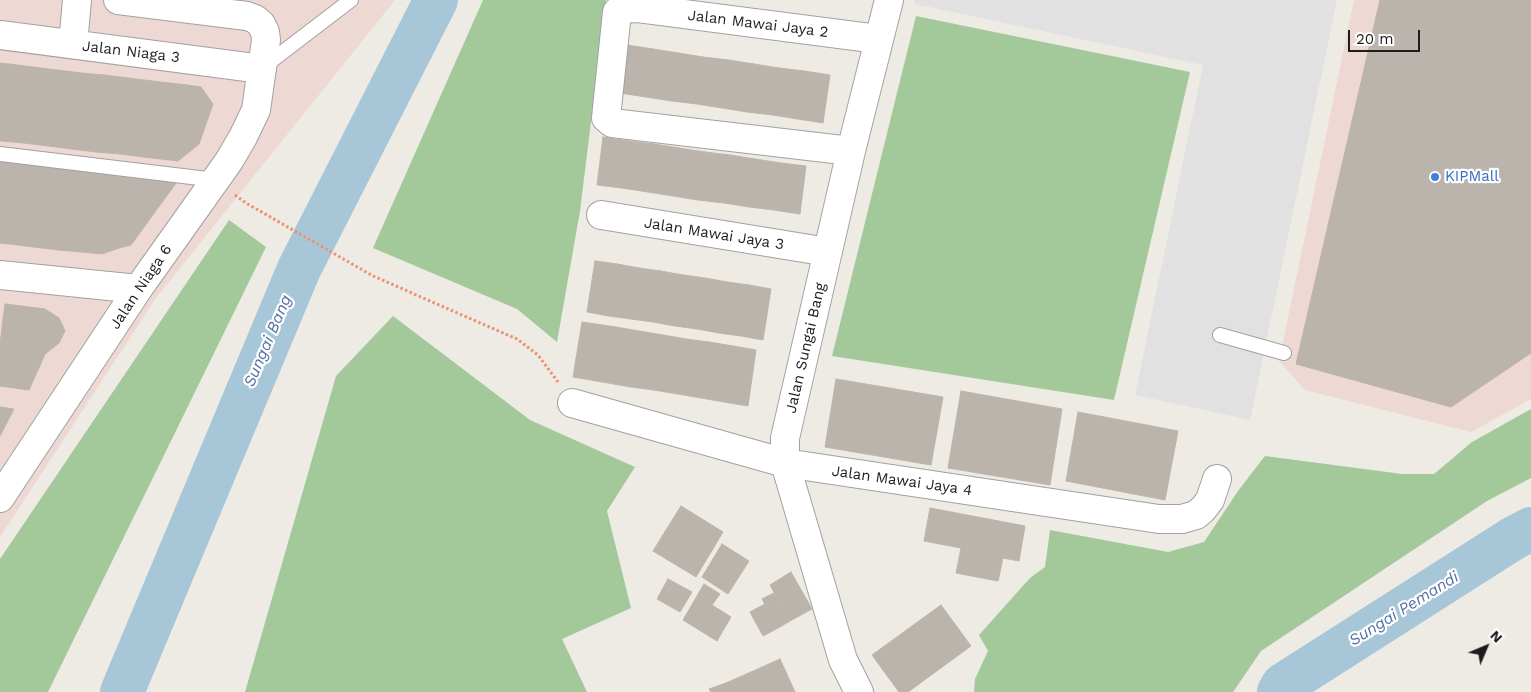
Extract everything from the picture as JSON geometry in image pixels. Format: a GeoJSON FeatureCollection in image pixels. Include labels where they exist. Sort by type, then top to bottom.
{"type":"FeatureCollection","features":[{"type":"Feature","properties":{"kind":"street"},"geometry":{"type":"LineString","coordinates":[[73,44],[77,0]]}},
{"type":"Feature","properties":{"kind":"street","name":"Jalan Niaga 6"},"geometry":{"type":"LineString","coordinates":[[0,498],[138,289],[216,180],[244,137],[256,110],[266,40],[261,24],[255,19],[247,16],[118,0]]}},
{"type":"Feature","properties":{"kind":"street","name":"Jalan Sungai Bang"},"geometry":{"type":"LineString","coordinates":[[858,692],[843,660],[785,463],[785,438],[851,151],[889,0]]}},
{"type":"Feature","properties":{"kind":"street","name":"Jalan Mawai Jaya 2"},"geometry":{"type":"LineString","coordinates":[[851,151],[609,122],[606,118],[617,12],[620,9],[638,8],[701,9],[878,39]]}},
{"type":"Feature","properties":{"kind":"street","name":"Jalan Niaga 3"},"geometry":{"type":"LineString","coordinates":[[0,35],[262,69]]}},
{"type":"Feature","properties":{"kind":"street","name":"Jalan Mawai Jaya 3"},"geometry":{"type":"LineString","coordinates":[[600,215],[828,252]]}},
{"type":"Feature","properties":{"kind":"street"},"geometry":{"type":"LineString","coordinates":[[0,275],[138,289]]}},
{"type":"Feature","properties":{"kind":"street","name":"Jalan Mawai Jaya 4"},"geometry":{"type":"LineString","coordinates":[[572,403],[785,463],[1159,519],[1182,519],[1196,515],[1210,500],[1216,479]]}},
{"type":"Feature","properties":{"kind":"lane"},"geometry":{"type":"LineString","coordinates":[[262,69],[351,0]]}},
{"type":"Feature","properties":{"kind":"lane"},"geometry":{"type":"LineString","coordinates":[[0,154],[216,180]]}},
{"type":"Feature","properties":{"kind":"lane"},"geometry":{"type":"LineString","coordinates":[[1220,334],[1284,353]]}},
{"type":"Feature","properties":{"kind":"path"},"geometry":{"type":"LineString","coordinates":[[246,203],[373,276],[517,339],[538,355],[572,403]]}},
{"type":"Feature","properties":{"kind":"shaded area"},"geometry":{"type":"Polygon","coordinates":[[[0,0],[395,0],[156,298],[0,537],[0,0]]]}},
{"type":"Feature","properties":{"kind":"shaded area"},"geometry":{"type":"Polygon","coordinates":[[[915,0],[1337,0],[1250,420],[1135,395],[1203,65],[915,4],[915,0]]]}},
{"type":"Feature","properties":{"kind":"shaded area","name":"KIPMall"},"geometry":{"type":"Polygon","coordinates":[[[1354,0],[1531,0],[1531,399],[1471,432],[1305,390],[1279,361],[1354,0]]]}},
{"type":"Feature","properties":{"kind":"green space"},"geometry":{"type":"Polygon","coordinates":[[[483,0],[606,0],[580,211],[557,342],[517,309],[373,248],[483,0]]]}},
{"type":"Feature","properties":{"kind":"green space"},"geometry":{"type":"Polygon","coordinates":[[[916,16],[1190,72],[1114,400],[832,356],[916,16]]]}},
{"type":"Feature","properties":{"kind":"green space"},"geometry":{"type":"Polygon","coordinates":[[[229,220],[266,247],[48,692],[0,692],[0,559],[229,220]]]}},
{"type":"Feature","properties":{"kind":"green space"},"geometry":{"type":"Polygon","coordinates":[[[393,316],[530,420],[635,467],[607,511],[631,608],[562,639],[587,692],[245,692],[336,376],[393,316]]]}},
{"type":"Feature","properties":{"kind":"green space"},"geometry":{"type":"Polygon","coordinates":[[[1531,409],[1531,478],[1487,501],[1261,651],[1233,692],[974,692],[975,679],[988,651],[979,635],[1030,578],[1045,567],[1050,530],[1168,552],[1204,542],[1238,491],[1265,456],[1402,474],[1434,474],[1472,442],[1531,409]]]}},
{"type":"Feature","properties":{"kind":"building","name":"KIPMall"},"geometry":{"type":"Polygon","coordinates":[[[1380,0],[1531,0],[1531,353],[1451,407],[1296,364],[1380,0]]]}},
{"type":"Feature","properties":{"kind":"building"},"geometry":{"type":"Polygon","coordinates":[[[627,45],[653,49],[646,97],[620,93],[627,45]]]}},
{"type":"Feature","properties":{"kind":"building"},"geometry":{"type":"Polygon","coordinates":[[[653,49],[678,53],[672,101],[646,97],[653,49]]]}},
{"type":"Feature","properties":{"kind":"building"},"geometry":{"type":"Polygon","coordinates":[[[678,53],[703,57],[697,104],[672,101],[678,53]]]}},
{"type":"Feature","properties":{"kind":"building"},"geometry":{"type":"Polygon","coordinates":[[[703,57],[729,60],[722,108],[697,104],[703,57]]]}},
{"type":"Feature","properties":{"kind":"building"},"geometry":{"type":"Polygon","coordinates":[[[729,60],[754,64],[747,112],[722,108],[729,60]]]}},
{"type":"Feature","properties":{"kind":"building"},"geometry":{"type":"Polygon","coordinates":[[[0,63],[9,64],[1,141],[0,141],[0,63]]]}},
{"type":"Feature","properties":{"kind":"building"},"geometry":{"type":"Polygon","coordinates":[[[9,64],[33,67],[24,143],[1,141],[9,64]]]}},
{"type":"Feature","properties":{"kind":"building"},"geometry":{"type":"Polygon","coordinates":[[[754,64],[779,68],[773,115],[747,112],[754,64]]]}},
{"type":"Feature","properties":{"kind":"building"},"geometry":{"type":"Polygon","coordinates":[[[33,67],[57,70],[48,146],[24,143],[33,67]]]}},
{"type":"Feature","properties":{"kind":"building"},"geometry":{"type":"Polygon","coordinates":[[[779,68],[804,71],[798,119],[773,115],[779,68]]]}},
{"type":"Feature","properties":{"kind":"building"},"geometry":{"type":"Polygon","coordinates":[[[57,70],[81,73],[72,149],[48,146],[57,70]]]}},
{"type":"Feature","properties":{"kind":"building"},"geometry":{"type":"Polygon","coordinates":[[[804,71],[830,75],[823,123],[798,119],[804,71]]]}},
{"type":"Feature","properties":{"kind":"building"},"geometry":{"type":"Polygon","coordinates":[[[81,73],[104,75],[96,152],[72,149],[81,73]]]}},
{"type":"Feature","properties":{"kind":"building"},"geometry":{"type":"Polygon","coordinates":[[[104,75],[128,78],[120,154],[96,152],[104,75]]]}},
{"type":"Feature","properties":{"kind":"building"},"geometry":{"type":"Polygon","coordinates":[[[128,78],[152,81],[144,157],[120,154],[128,78]]]}},
{"type":"Feature","properties":{"kind":"building"},"geometry":{"type":"Polygon","coordinates":[[[152,81],[187,85],[178,161],[144,157],[152,81]]]}},
{"type":"Feature","properties":{"kind":"building"},"geometry":{"type":"Polygon","coordinates":[[[187,85],[201,87],[213,104],[199,144],[178,161],[187,85]]]}},
{"type":"Feature","properties":{"kind":"building"},"geometry":{"type":"Polygon","coordinates":[[[603,137],[629,141],[622,188],[597,185],[603,137]]]}},
{"type":"Feature","properties":{"kind":"building"},"geometry":{"type":"Polygon","coordinates":[[[629,141],[654,144],[648,192],[622,188],[629,141]]]}},
{"type":"Feature","properties":{"kind":"building"},"geometry":{"type":"Polygon","coordinates":[[[654,144],[679,148],[673,196],[648,192],[654,144]]]}},
{"type":"Feature","properties":{"kind":"building"},"geometry":{"type":"Polygon","coordinates":[[[679,148],[705,152],[698,200],[673,196],[679,148]]]}},
{"type":"Feature","properties":{"kind":"building"},"geometry":{"type":"Polygon","coordinates":[[[705,152],[730,155],[724,203],[698,200],[705,152]]]}},
{"type":"Feature","properties":{"kind":"building"},"geometry":{"type":"Polygon","coordinates":[[[730,155],[755,159],[749,207],[724,203],[730,155]]]}},
{"type":"Feature","properties":{"kind":"building"},"geometry":{"type":"Polygon","coordinates":[[[755,159],[781,163],[774,210],[749,207],[755,159]]]}},
{"type":"Feature","properties":{"kind":"building"},"geometry":{"type":"Polygon","coordinates":[[[0,162],[19,164],[10,244],[0,243],[0,162]]]}},
{"type":"Feature","properties":{"kind":"building"},"geometry":{"type":"Polygon","coordinates":[[[781,163],[806,166],[800,214],[774,210],[781,163]]]}},
{"type":"Feature","properties":{"kind":"building"},"geometry":{"type":"Polygon","coordinates":[[[19,164],[43,167],[34,247],[10,244],[19,164]]]}},
{"type":"Feature","properties":{"kind":"building"},"geometry":{"type":"Polygon","coordinates":[[[43,167],[67,170],[58,250],[34,247],[43,167]]]}},
{"type":"Feature","properties":{"kind":"building"},"geometry":{"type":"Polygon","coordinates":[[[67,170],[91,172],[82,252],[58,250],[67,170]]]}},
{"type":"Feature","properties":{"kind":"building"},"geometry":{"type":"Polygon","coordinates":[[[91,172],[127,177],[119,248],[102,254],[82,252],[91,172]]]}},
{"type":"Feature","properties":{"kind":"building"},"geometry":{"type":"Polygon","coordinates":[[[127,177],[176,183],[131,245],[119,248],[127,177]]]}},
{"type":"Feature","properties":{"kind":"building"},"geometry":{"type":"Polygon","coordinates":[[[595,261],[617,264],[609,316],[587,312],[595,261]]]}},
{"type":"Feature","properties":{"kind":"building"},"geometry":{"type":"Polygon","coordinates":[[[617,264],[639,268],[631,319],[609,316],[617,264]]]}},
{"type":"Feature","properties":{"kind":"building"},"geometry":{"type":"Polygon","coordinates":[[[639,268],[661,271],[653,322],[631,319],[639,268]]]}},
{"type":"Feature","properties":{"kind":"building"},"geometry":{"type":"Polygon","coordinates":[[[661,271],[683,275],[675,326],[653,322],[661,271]]]}},
{"type":"Feature","properties":{"kind":"building"},"geometry":{"type":"Polygon","coordinates":[[[683,275],[705,278],[697,329],[675,326],[683,275]]]}},
{"type":"Feature","properties":{"kind":"building"},"geometry":{"type":"Polygon","coordinates":[[[705,278],[727,282],[719,333],[697,329],[705,278]]]}},
{"type":"Feature","properties":{"kind":"building"},"geometry":{"type":"Polygon","coordinates":[[[727,282],[749,285],[741,336],[719,333],[727,282]]]}},
{"type":"Feature","properties":{"kind":"building"},"geometry":{"type":"Polygon","coordinates":[[[749,285],[771,289],[763,340],[741,336],[749,285]]]}},
{"type":"Feature","properties":{"kind":"building"},"geometry":{"type":"Polygon","coordinates":[[[5,304],[45,309],[59,318],[65,331],[59,343],[45,354],[29,390],[0,386],[0,344],[5,304]]]}},
{"type":"Feature","properties":{"kind":"building"},"geometry":{"type":"Polygon","coordinates":[[[582,322],[616,327],[608,383],[573,377],[582,322]]]}},
{"type":"Feature","properties":{"kind":"building"},"geometry":{"type":"Polygon","coordinates":[[[616,327],[639,331],[631,387],[608,383],[616,327]]]}},
{"type":"Feature","properties":{"kind":"building"},"geometry":{"type":"Polygon","coordinates":[[[639,331],[663,335],[654,390],[631,387],[639,331]]]}},
{"type":"Feature","properties":{"kind":"building"},"geometry":{"type":"Polygon","coordinates":[[[663,335],[686,339],[678,394],[654,390],[663,335]]]}},
{"type":"Feature","properties":{"kind":"building"},"geometry":{"type":"Polygon","coordinates":[[[686,339],[709,342],[701,398],[678,394],[686,339]]]}},
{"type":"Feature","properties":{"kind":"building"},"geometry":{"type":"Polygon","coordinates":[[[709,342],[733,346],[724,402],[701,398],[709,342]]]}},
{"type":"Feature","properties":{"kind":"building"},"geometry":{"type":"Polygon","coordinates":[[[733,346],[756,350],[748,406],[724,402],[733,346]]]}},
{"type":"Feature","properties":{"kind":"building"},"geometry":{"type":"Polygon","coordinates":[[[836,379],[943,397],[931,465],[825,447],[836,379]]]}},
{"type":"Feature","properties":{"kind":"building"},"geometry":{"type":"Polygon","coordinates":[[[961,391],[1062,409],[1050,485],[948,468],[961,391]]]}},
{"type":"Feature","properties":{"kind":"building"},"geometry":{"type":"Polygon","coordinates":[[[0,407],[14,409],[0,436],[0,407]]]}},
{"type":"Feature","properties":{"kind":"building"},"geometry":{"type":"Polygon","coordinates":[[[1078,412],[1178,431],[1165,500],[1066,481],[1078,412]]]}},
{"type":"Feature","properties":{"kind":"building"},"geometry":{"type":"Polygon","coordinates":[[[681,506],[723,532],[696,577],[653,551],[681,506]]]}},
{"type":"Feature","properties":{"kind":"building"},"geometry":{"type":"Polygon","coordinates":[[[930,508],[1025,526],[1019,561],[1003,558],[998,581],[956,573],[961,548],[924,541],[930,508]]]}},
{"type":"Feature","properties":{"kind":"building"},"geometry":{"type":"Polygon","coordinates":[[[722,544],[749,561],[728,594],[702,577],[722,544]]]}},
{"type":"Feature","properties":{"kind":"building"},"geometry":{"type":"Polygon","coordinates":[[[791,572],[812,609],[790,621],[770,585],[791,572]]]}},
{"type":"Feature","properties":{"kind":"building"},"geometry":{"type":"Polygon","coordinates":[[[668,579],[692,592],[680,612],[657,599],[668,579]]]}},
{"type":"Feature","properties":{"kind":"building"},"geometry":{"type":"Polygon","coordinates":[[[704,584],[720,594],[712,605],[731,617],[717,641],[683,620],[704,584]]]}},
{"type":"Feature","properties":{"kind":"building"},"geometry":{"type":"Polygon","coordinates":[[[774,593],[790,621],[778,628],[762,599],[774,593]]]}},
{"type":"Feature","properties":{"kind":"building"},"geometry":{"type":"Polygon","coordinates":[[[765,604],[778,628],[763,636],[750,612],[765,604]]]}},
{"type":"Feature","properties":{"kind":"building"},"geometry":{"type":"Polygon","coordinates":[[[941,605],[971,646],[908,692],[899,692],[872,655],[941,605]]]}},
{"type":"Feature","properties":{"kind":"building"},"geometry":{"type":"Polygon","coordinates":[[[780,659],[795,692],[761,692],[751,672],[780,659]]]}},
{"type":"Feature","properties":{"kind":"building"},"geometry":{"type":"Polygon","coordinates":[[[751,672],[761,692],[731,692],[726,683],[751,672]]]}},
{"type":"Feature","properties":{"kind":"building"},"geometry":{"type":"Polygon","coordinates":[[[726,683],[731,692],[711,692],[709,689],[726,683]]]}},
{"type":"Feature","properties":{"kind":"waterway","name":"Sungai Bang"},"geometry":{"type":"LineString","coordinates":[[122,692],[299,269],[436,0]]}},
{"type":"Feature","properties":{"kind":"waterway","name":"Sungai Pemandi"},"geometry":{"type":"LineString","coordinates":[[1279,692],[1283,685],[1512,539],[1531,529]]}},
{"type":"Feature","properties":{"kind":"place","name":"KIPMall"},"geometry":{"type":"Point","coordinates":[1435,177]}}]}
